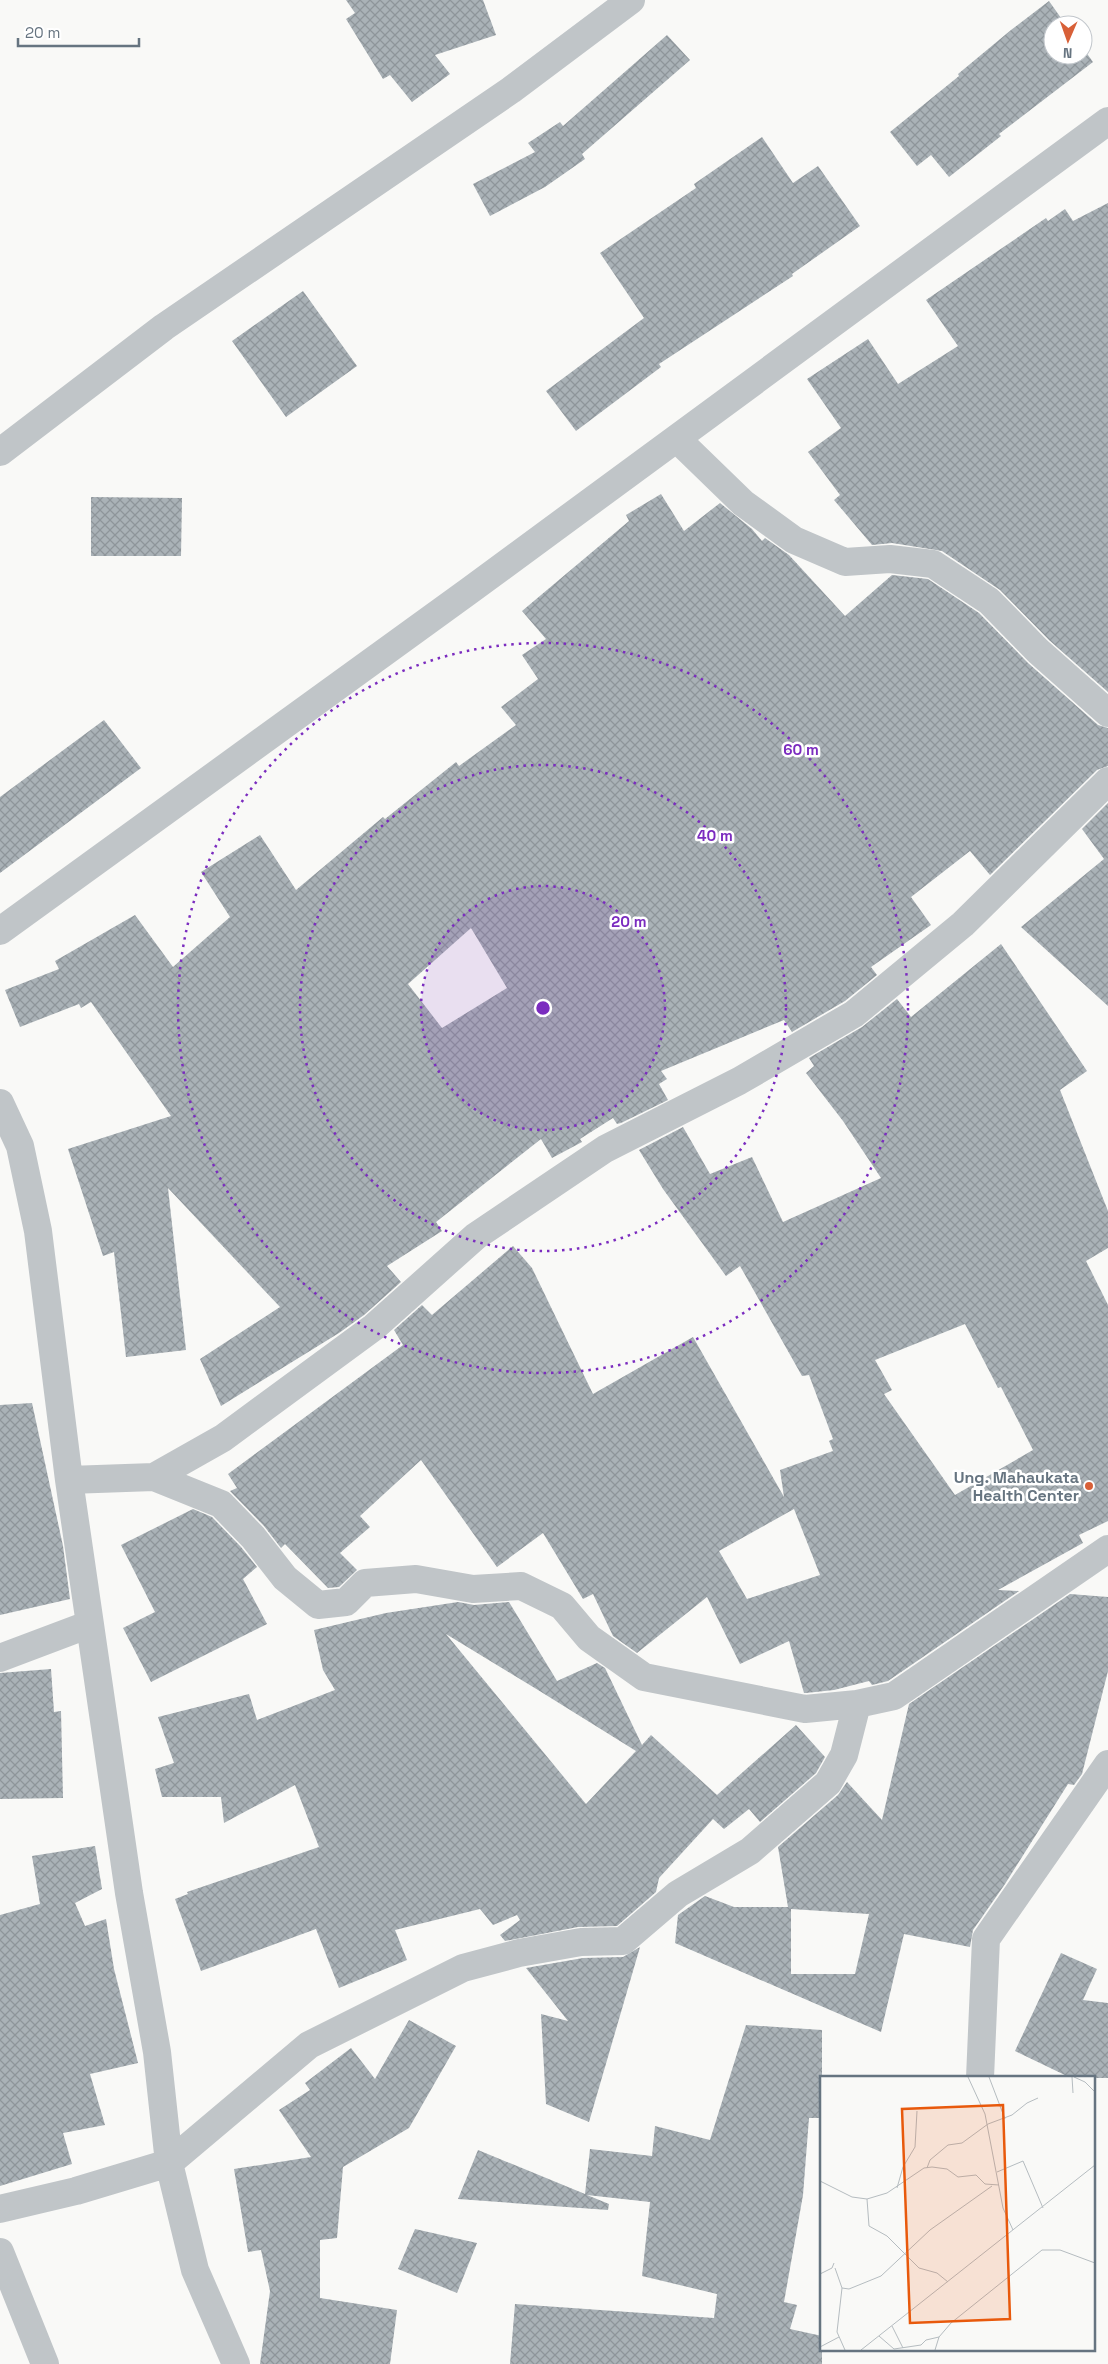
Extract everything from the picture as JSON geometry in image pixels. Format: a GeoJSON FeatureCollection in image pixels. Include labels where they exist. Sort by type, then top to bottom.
{"type":"FeatureCollection","features":[{"type":"Feature","properties":{"kind":"street"},"geometry":{"type":"LineString","coordinates":[[0,452],[164,327],[511,90],[632,0]]}},
{"type":"Feature","properties":{"kind":"street"},"geometry":{"type":"LineString","coordinates":[[0,931],[677,439],[1108,122]]}},
{"type":"Feature","properties":{"kind":"street"},"geometry":{"type":"LineString","coordinates":[[677,439],[743,503],[794,540],[845,562],[890,559],[933,564],[989,601],[1038,651],[1108,713]]}},
{"type":"Feature","properties":{"kind":"street"},"geometry":{"type":"LineString","coordinates":[[154,1477],[223,1438],[374,1327],[476,1236],[604,1149],[739,1081],[854,1014],[963,924],[1108,782]]}},
{"type":"Feature","properties":{"kind":"street"},"geometry":{"type":"LineString","coordinates":[[0,1103],[20,1146],[38,1231],[90,1624],[129,1893],[157,2052],[169,2163],[195,2270],[236,2364]]}},
{"type":"Feature","properties":{"kind":"street"},"geometry":{"type":"LineString","coordinates":[[70,1480],[154,1477],[220,1504],[253,1537],[284,1578],[318,1605],[346,1602],[365,1583],[416,1579],[473,1589],[521,1586],[562,1606],[589,1638],[644,1677],[805,1709],[857,1704],[894,1696],[1108,1548]]}},
{"type":"Feature","properties":{"kind":"street"},"geometry":{"type":"LineString","coordinates":[[0,1658],[90,1624]]}},
{"type":"Feature","properties":{"kind":"street"},"geometry":{"type":"LineString","coordinates":[[0,2209],[76,2191],[169,2163],[309,2045],[409,1993],[463,1968],[519,1953],[582,1942],[624,1941],[678,1894],[750,1851],[828,1783],[844,1755],[857,1704]]}},
{"type":"Feature","properties":{"kind":"street"},"geometry":{"type":"LineString","coordinates":[[980,2076],[986,1939],[1108,1764]]}},
{"type":"Feature","properties":{"kind":"street"},"geometry":{"type":"LineString","coordinates":[[0,2252],[45,2364]]}},
{"type":"Feature","properties":{"kind":"building"},"geometry":{"type":"Polygon","coordinates":[[[346,0],[483,0],[496,35],[435,55],[450,74],[412,102],[390,75],[383,79],[346,19],[355,13],[346,0]]]}},
{"type":"Feature","properties":{"kind":"building"},"geometry":{"type":"Polygon","coordinates":[[[1049,1],[1059,15],[1043,15],[1043,65],[1089,65],[999,134],[1001,136],[949,177],[931,155],[917,166],[890,132],[959,76],[958,74],[1049,1]]]}},
{"type":"Feature","properties":{"kind":"building"},"geometry":{"type":"Polygon","coordinates":[[[667,35],[690,60],[582,154],[585,159],[545,187],[490,216],[473,184],[535,152],[528,143],[560,122],[563,126],[667,35]]]}},
{"type":"Feature","properties":{"kind":"building"},"geometry":{"type":"Polygon","coordinates":[[[762,137],[793,183],[818,166],[860,226],[792,274],[793,276],[659,364],[661,367],[576,431],[546,391],[644,318],[600,253],[696,188],[694,184],[762,137]]]}},
{"type":"Feature","properties":{"kind":"building"},"geometry":{"type":"Polygon","coordinates":[[[1108,203],[1108,692],[1049,640],[1000,590],[942,551],[892,543],[872,545],[834,500],[840,495],[808,452],[841,428],[807,379],[868,339],[898,384],[958,346],[926,300],[1046,218],[1048,221],[1065,209],[1073,221],[1108,203]]]}},
{"type":"Feature","properties":{"kind":"building"},"geometry":{"type":"Polygon","coordinates":[[[303,291],[357,366],[286,417],[232,341],[303,291]]]}},
{"type":"Feature","properties":{"kind":"building"},"geometry":{"type":"Polygon","coordinates":[[[661,494],[684,531],[720,503],[752,529],[762,541],[765,538],[789,555],[845,616],[892,575],[928,579],[979,613],[1028,663],[1098,725],[1108,728],[1108,766],[1097,770],[990,875],[970,851],[911,897],[931,925],[871,967],[877,975],[845,1001],[792,1032],[784,1020],[661,1071],[667,1079],[659,1084],[668,1100],[621,1123],[617,1124],[613,1118],[580,1139],[582,1142],[552,1158],[541,1139],[436,1222],[442,1231],[387,1266],[401,1282],[364,1315],[339,1333],[221,1406],[200,1359],[280,1307],[168,1188],[186,1350],[126,1357],[114,1252],[103,1256],[68,1149],[171,1116],[91,1002],[81,1008],[79,1004],[20,1027],[5,990],[59,969],[55,961],[135,915],[173,967],[230,917],[201,872],[260,835],[296,890],[383,817],[385,819],[456,762],[459,766],[516,725],[501,707],[538,679],[522,655],[546,639],[522,611],[629,521],[626,515],[661,494]],[[471,928],[408,984],[442,1028],[507,988],[471,928]]]}},
{"type":"Feature","properties":{"kind":"building"},"geometry":{"type":"Polygon","coordinates":[[[91,497],[182,498],[181,556],[91,556],[91,497]]]}},
{"type":"Feature","properties":{"kind":"building"},"geometry":{"type":"Polygon","coordinates":[[[104,720],[141,768],[0,873],[0,797],[104,720]]]}},
{"type":"Feature","properties":{"kind":"building"},"geometry":{"type":"Polygon","coordinates":[[[1108,803],[1108,1006],[1021,927],[1104,859],[1082,829],[1108,803]]]}},
{"type":"Feature","properties":{"kind":"building"},"geometry":{"type":"Polygon","coordinates":[[[1001,944],[1087,1071],[1060,1090],[1108,1211],[1108,1248],[1086,1261],[1108,1305],[1108,1521],[1079,1535],[1083,1543],[998,1590],[1019,1591],[888,1681],[872,1685],[869,1681],[834,1690],[804,1693],[789,1641],[740,1664],[707,1597],[637,1653],[613,1636],[593,1594],[583,1599],[543,1533],[497,1567],[421,1460],[360,1516],[370,1527],[340,1553],[357,1570],[339,1587],[328,1588],[285,1544],[281,1548],[264,1526],[230,1491],[237,1488],[228,1474],[403,1345],[394,1330],[422,1305],[432,1315],[513,1246],[532,1268],[593,1394],[693,1337],[784,1497],[780,1470],[833,1451],[829,1441],[833,1439],[809,1375],[802,1376],[740,1266],[726,1276],[663,1189],[639,1150],[683,1127],[710,1174],[752,1157],[783,1222],[881,1178],[843,1121],[806,1073],[814,1066],[809,1058],[862,1027],[897,999],[911,1017],[1001,944]],[[965,1324],[875,1360],[892,1390],[884,1394],[955,1495],[1033,1450],[1001,1387],[998,1388],[965,1324]],[[794,1509],[719,1551],[747,1599],[820,1575],[794,1509]]]}},
{"type":"Feature","properties":{"kind":"building"},"geometry":{"type":"Polygon","coordinates":[[[32,1403],[63,1546],[70,1599],[0,1615],[0,1405],[32,1403]]]}},
{"type":"Feature","properties":{"kind":"building"},"geometry":{"type":"Polygon","coordinates":[[[193,1509],[212,1517],[257,1567],[243,1579],[267,1624],[151,1682],[123,1628],[155,1612],[121,1545],[193,1509]]]}},
{"type":"Feature","properties":{"kind":"building"},"geometry":{"type":"Polygon","coordinates":[[[1070,1594],[1108,1597],[1108,1671],[1082,1774],[1074,1785],[1068,1784],[1005,1884],[973,1930],[970,1947],[904,1934],[881,2032],[675,1943],[678,1915],[705,1896],[734,1907],[788,1907],[778,1847],[838,1795],[847,1782],[882,1820],[909,1704],[1070,1594]],[[791,1909],[791,1974],[855,1974],[869,1914],[791,1909]]]}},
{"type":"Feature","properties":{"kind":"building"},"geometry":{"type":"Polygon","coordinates":[[[458,1602],[474,1605],[509,1602],[557,1681],[597,1663],[605,1668],[642,1745],[651,1735],[717,1795],[796,1725],[825,1757],[816,1773],[760,1822],[749,1809],[724,1829],[713,1819],[659,1878],[656,1892],[617,1926],[578,1927],[505,1941],[500,1935],[520,1920],[517,1915],[493,1925],[480,1909],[395,1930],[407,1960],[339,1988],[316,1929],[201,1971],[175,1899],[188,1894],[187,1892],[319,1847],[295,1785],[224,1823],[221,1797],[162,1797],[155,1769],[174,1763],[158,1717],[249,1694],[257,1720],[335,1690],[323,1670],[314,1630],[386,1613],[458,1602]],[[446,1634],[586,1804],[636,1751],[446,1634]]]}},
{"type":"Feature","properties":{"kind":"building"},"geometry":{"type":"Polygon","coordinates":[[[51,1669],[54,1712],[61,1711],[63,1798],[0,1799],[0,1673],[51,1669]]]}},
{"type":"Feature","properties":{"kind":"building"},"geometry":{"type":"Polygon","coordinates":[[[95,1846],[102,1889],[75,1903],[85,1926],[106,1919],[114,1969],[138,2063],[90,2074],[105,2125],[63,2133],[72,2164],[0,2186],[0,1915],[40,1904],[32,1856],[95,1846]]]}},
{"type":"Feature","properties":{"kind":"building"},"geometry":{"type":"Polygon","coordinates":[[[640,1947],[589,2122],[546,2104],[541,2014],[568,2021],[526,1968],[583,1958],[623,1957],[640,1947]]]}},
{"type":"Feature","properties":{"kind":"building"},"geometry":{"type":"Polygon","coordinates":[[[1061,1953],[1097,1969],[1083,2000],[1108,2003],[1108,2078],[1067,2076],[1015,2051],[1061,1953]]]}},
{"type":"Feature","properties":{"kind":"building"},"geometry":{"type":"Polygon","coordinates":[[[409,2020],[456,2046],[409,2128],[343,2167],[337,2238],[320,2240],[320,2298],[397,2310],[390,2364],[260,2364],[270,2291],[261,2250],[248,2252],[234,2169],[311,2157],[279,2110],[310,2090],[305,2083],[351,2048],[375,2079],[409,2020]]]}},
{"type":"Feature","properties":{"kind":"building"},"geometry":{"type":"Polygon","coordinates":[[[746,2025],[822,2030],[820,2118],[809,2118],[803,2195],[784,2302],[797,2305],[790,2329],[820,2336],[822,2364],[510,2364],[515,2304],[714,2318],[717,2294],[642,2276],[650,2202],[587,2195],[609,2204],[608,2210],[458,2199],[478,2150],[585,2194],[590,2149],[652,2156],[655,2126],[710,2140],[746,2025]]]}},
{"type":"Feature","properties":{"kind":"building"},"geometry":{"type":"Polygon","coordinates":[[[415,2229],[477,2243],[457,2293],[398,2269],[415,2229]]]}},
{"type":"Feature","properties":{"kind":"place","name":"Ung. Mahaukata Health Center"},"geometry":{"type":"Point","coordinates":[1089,1486]}}]}
